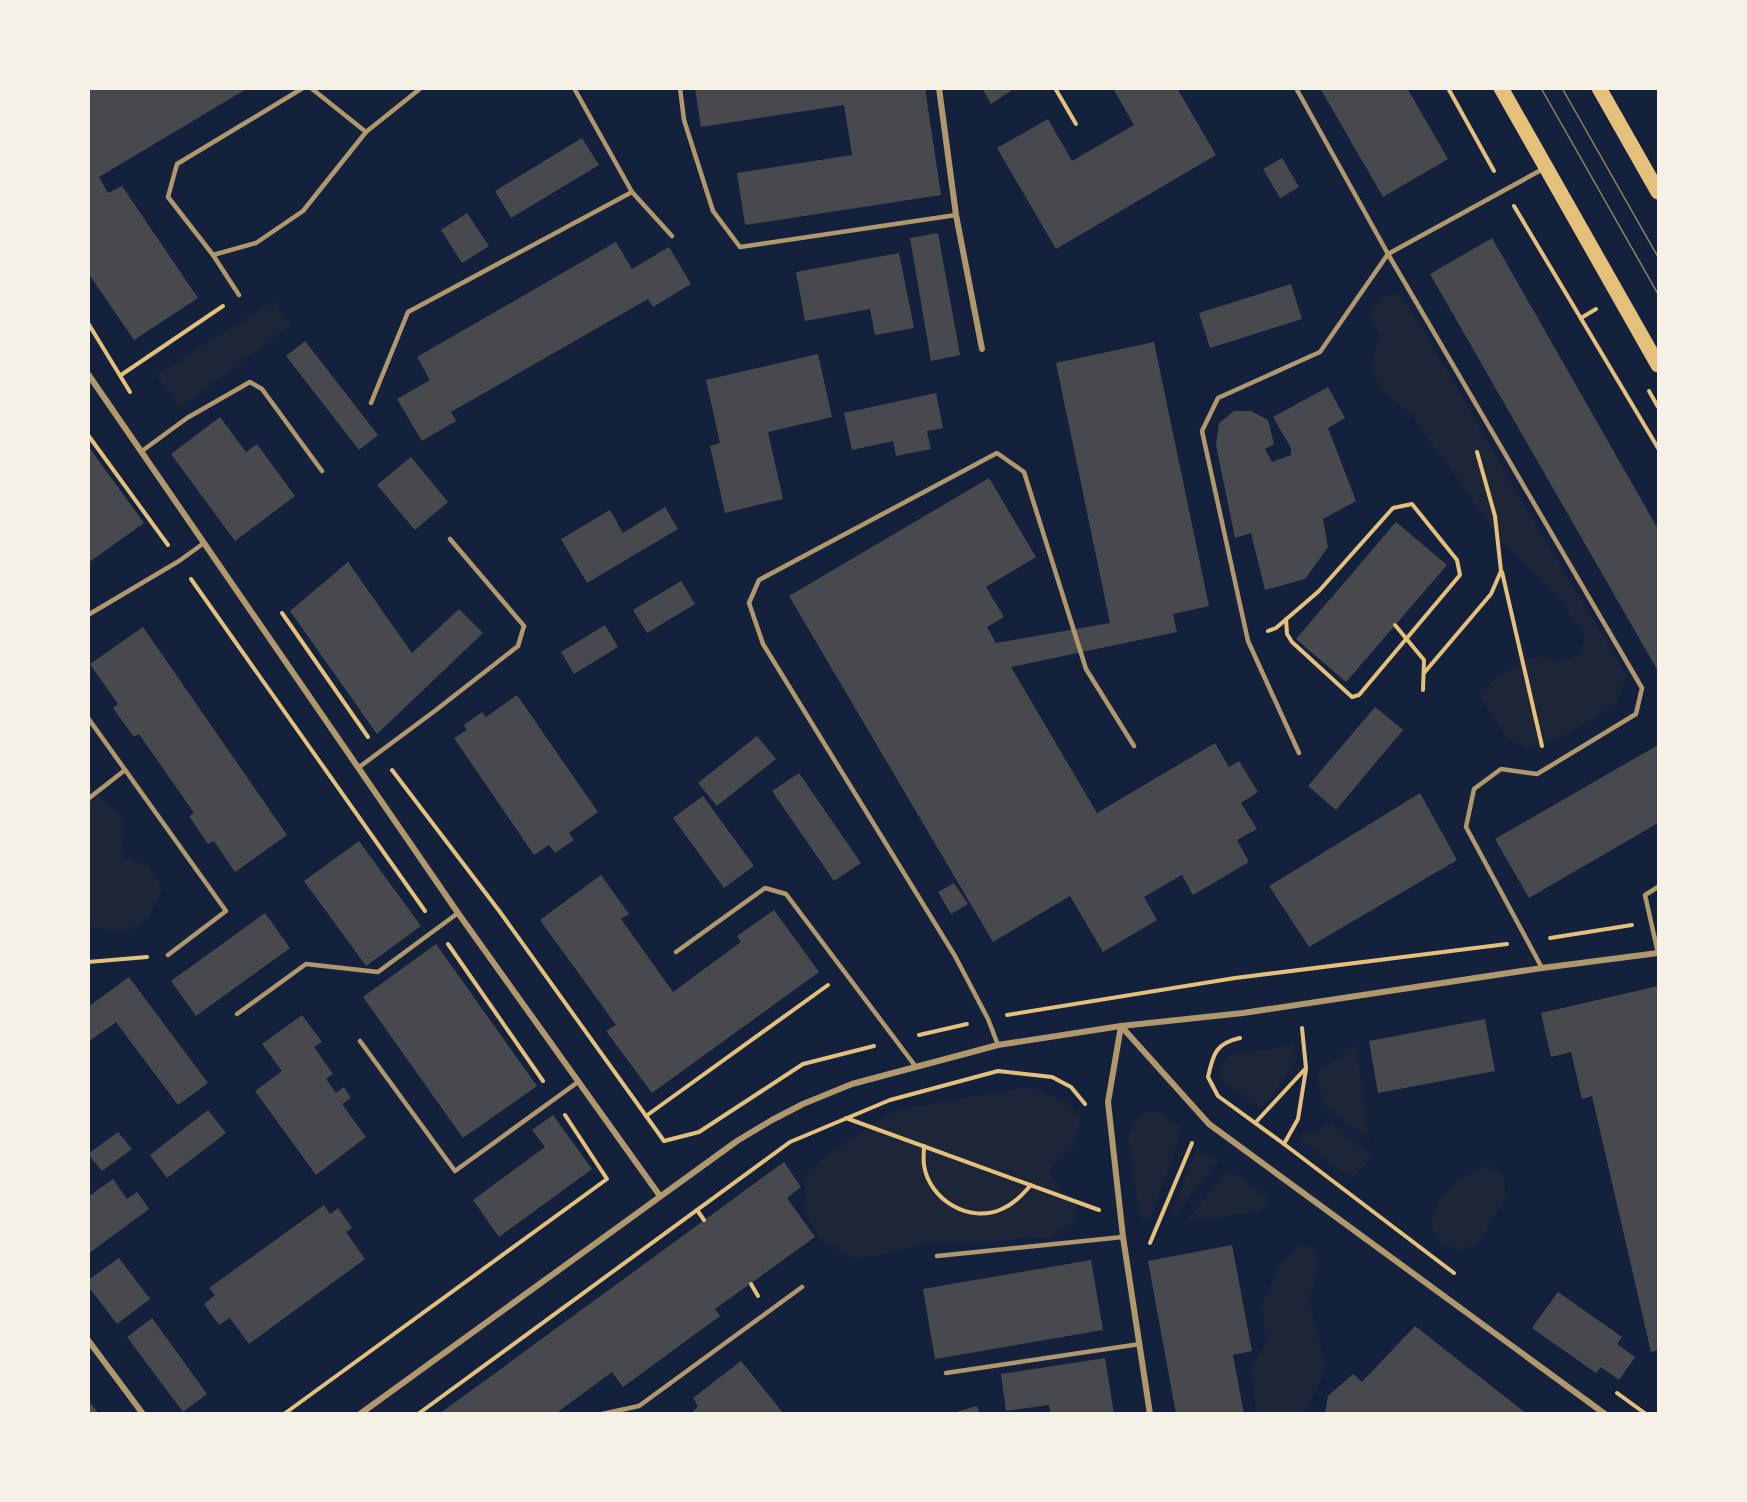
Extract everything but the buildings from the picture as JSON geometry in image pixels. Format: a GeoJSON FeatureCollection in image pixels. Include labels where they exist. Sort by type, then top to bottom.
{"type":"FeatureCollection","features":[{"type":"Feature","properties":{"kind":"main road"},"geometry":{"type":"LineString","coordinates":[[1501,88],[1546,168],[1654,347],[1659,365]]}},
{"type":"Feature","properties":{"kind":"main road"},"geometry":{"type":"LineString","coordinates":[[1599,88],[1659,192]]}},
{"type":"Feature","properties":{"kind":"street"},"geometry":{"type":"LineString","coordinates":[[939,88],[956,214],[982,349]]}},
{"type":"Feature","properties":{"kind":"street"},"geometry":{"type":"LineString","coordinates":[[88,374],[458,913],[660,1196]]}},
{"type":"Feature","properties":{"kind":"street"},"geometry":{"type":"LineString","coordinates":[[360,1413],[737,1141],[803,1104],[852,1084],[998,1046],[1120,1026],[1243,1013],[1658,953]]}},
{"type":"Feature","properties":{"kind":"street"},"geometry":{"type":"LineString","coordinates":[[1120,1026],[1108,1102],[1123,1236],[1150,1413]]}},
{"type":"Feature","properties":{"kind":"street"},"geometry":{"type":"LineString","coordinates":[[1120,1026],[1209,1124],[1605,1413]]}},
{"type":"Feature","properties":{"kind":"street"},"geometry":{"type":"LineString","coordinates":[[89,1340],[143,1413]]}},
{"type":"Feature","properties":{"kind":"lane"},"geometry":{"type":"LineString","coordinates":[[239,295],[213,255],[168,197],[177,164],[303,88]]}},
{"type":"Feature","properties":{"kind":"lane"},"geometry":{"type":"LineString","coordinates":[[310,88],[366,132]]}},
{"type":"Feature","properties":{"kind":"lane"},"geometry":{"type":"LineString","coordinates":[[213,255],[256,243],[303,211],[366,132],[421,88]]}},
{"type":"Feature","properties":{"kind":"lane"},"geometry":{"type":"LineString","coordinates":[[574,88],[632,192],[672,236]]}},
{"type":"Feature","properties":{"kind":"lane"},"geometry":{"type":"LineString","coordinates":[[680,88],[684,120],[713,211],[740,247],[956,214]]}},
{"type":"Feature","properties":{"kind":"lane"},"geometry":{"type":"LineString","coordinates":[[1296,88],[1388,254],[1642,688],[1636,714],[1547,768],[1537,774],[1501,769],[1474,789],[1466,827],[1542,968]]}},
{"type":"Feature","properties":{"kind":"lane"},"geometry":{"type":"LineString","coordinates":[[1299,753],[1248,640],[1202,432],[1218,398],[1320,352],[1388,254],[1546,168]]}},
{"type":"Feature","properties":{"kind":"lane"},"geometry":{"type":"LineString","coordinates":[[371,403],[408,312],[632,192]]}},
{"type":"Feature","properties":{"kind":"lane"},"geometry":{"type":"LineString","coordinates":[[142,451],[187,418],[250,382],[262,389],[322,471]]}},
{"type":"Feature","properties":{"kind":"lane"},"geometry":{"type":"LineString","coordinates":[[998,1046],[988,1019],[955,956],[763,644],[749,603],[759,580],[997,453],[1024,472],[1086,669],[1134,746]]}},
{"type":"Feature","properties":{"kind":"lane"},"geometry":{"type":"LineString","coordinates":[[358,768],[518,646],[524,626],[450,539]]}},
{"type":"Feature","properties":{"kind":"lane"},"geometry":{"type":"LineString","coordinates":[[89,615],[179,561],[204,543]]}},
{"type":"Feature","properties":{"kind":"lane"},"geometry":{"type":"LineString","coordinates":[[88,718],[226,911],[168,955]]}},
{"type":"Feature","properties":{"kind":"lane"},"geometry":{"type":"LineString","coordinates":[[88,799],[125,770]]}},
{"type":"Feature","properties":{"kind":"lane"},"geometry":{"type":"LineString","coordinates":[[1658,953],[1644,895],[1659,887]]}},
{"type":"Feature","properties":{"kind":"lane"},"geometry":{"type":"LineString","coordinates":[[676,952],[765,888],[786,894],[916,1067]]}},
{"type":"Feature","properties":{"kind":"lane"},"geometry":{"type":"LineString","coordinates":[[237,1014],[306,963],[378,972],[458,913]]}},
{"type":"Feature","properties":{"kind":"lane"},"geometry":{"type":"LineString","coordinates":[[360,1041],[455,1171],[578,1082]]}},
{"type":"Feature","properties":{"kind":"lane"},"geometry":{"type":"LineString","coordinates":[[937,1256],[1123,1236]]}},
{"type":"Feature","properties":{"kind":"lane"},"geometry":{"type":"LineString","coordinates":[[602,1413],[639,1406],[802,1287]]}},
{"type":"Feature","properties":{"kind":"lane"},"geometry":{"type":"LineString","coordinates":[[946,1373],[1140,1344]]}},
{"type":"Feature","properties":{"kind":"path"},"geometry":{"type":"LineString","coordinates":[[1055,88],[1077,124]]}},
{"type":"Feature","properties":{"kind":"path"},"geometry":{"type":"LineString","coordinates":[[1448,88],[1504,190],[1659,448]]}},
{"type":"Feature","properties":{"kind":"path"},"geometry":{"type":"LineString","coordinates":[[121,375],[239,295]]}},
{"type":"Feature","properties":{"kind":"path"},"geometry":{"type":"LineString","coordinates":[[88,435],[438,929],[607,1179],[284,1413]]}},
{"type":"Feature","properties":{"kind":"path"},"geometry":{"type":"LineString","coordinates":[[1477,451],[1495,516],[1502,571],[1547,768]]}},
{"type":"Feature","properties":{"kind":"path"},"geometry":{"type":"LineString","coordinates":[[1248,640],[1276,628],[1286,619],[1318,591],[1393,508],[1412,504],[1457,560],[1460,575],[1359,695],[1352,697],[1292,642],[1287,634],[1286,619]]}},
{"type":"Feature","properties":{"kind":"path"},"geometry":{"type":"LineString","coordinates":[[1424,673],[1491,594],[1502,571]]}},
{"type":"Feature","properties":{"kind":"path"},"geometry":{"type":"LineString","coordinates":[[1395,625],[1424,660],[1423,690]]}},
{"type":"Feature","properties":{"kind":"path"},"geometry":{"type":"LineString","coordinates":[[88,962],[168,955]]}},
{"type":"Feature","properties":{"kind":"path"},"geometry":{"type":"LineString","coordinates":[[646,1116],[845,973]]}},
{"type":"Feature","properties":{"kind":"path"},"geometry":{"type":"LineString","coordinates":[[1284,1144],[1298,1119],[1306,1068],[1302,1028]]}},
{"type":"Feature","properties":{"kind":"path"},"geometry":{"type":"LineString","coordinates":[[1248,1036],[1227,1041],[1214,1054],[1208,1077],[1218,1096],[1460,1277]]}},
{"type":"Feature","properties":{"kind":"path"},"geometry":{"type":"LineString","coordinates":[[1255,1122],[1306,1068]]}},
{"type":"Feature","properties":{"kind":"path"},"geometry":{"type":"LineString","coordinates":[[418,1413],[790,1142],[890,1100],[998,1071],[1052,1077],[1071,1087],[1087,1107]]}},
{"type":"Feature","properties":{"kind":"path"},"geometry":{"type":"LineString","coordinates":[[846,1118],[1103,1211],[1102,1200]]}},
{"type":"Feature","properties":{"kind":"path"},"geometry":{"type":"LineString","coordinates":[[1150,1243],[1192,1143]]}},
{"type":"Feature","properties":{"kind":"path"},"geometry":{"type":"LineString","coordinates":[[924,1146],[924,1166],[931,1185],[944,1200],[961,1210],[981,1214],[1000,1210],[1017,1200],[1031,1185]]}},
{"type":"Feature","properties":{"kind":"path"},"geometry":{"type":"LineString","coordinates":[[697,1210],[704,1220]]}},
{"type":"Feature","properties":{"kind":"path"},"geometry":{"type":"LineString","coordinates":[[1609,1387],[1646,1413]]}},
{"type":"Feature","properties":{"kind":"shaded area"},"geometry":{"type":"Polygon","coordinates":[[[1400,295],[1419,322],[1536,525],[1627,676],[1617,702],[1565,736],[1527,748],[1508,739],[1478,695],[1520,661],[1540,656],[1560,662],[1579,655],[1585,637],[1557,595],[1504,544],[1412,416],[1379,389],[1371,363],[1380,336],[1367,316],[1382,296],[1400,295]]]}},
{"type":"Feature","properties":{"kind":"shaded area"},"geometry":{"type":"Polygon","coordinates":[[[274,301],[292,325],[180,408],[156,375],[274,301]]]}},
{"type":"Feature","properties":{"kind":"shaded area"},"geometry":{"type":"Polygon","coordinates":[[[88,778],[92,788],[125,819],[121,857],[148,865],[163,889],[148,919],[126,932],[93,927],[89,921],[88,778]]]}},
{"type":"Feature","properties":{"kind":"shaded area"},"geometry":{"type":"Polygon","coordinates":[[[1356,1044],[1370,1140],[1324,1106],[1317,1072],[1356,1044]]]}},
{"type":"Feature","properties":{"kind":"shaded area"},"geometry":{"type":"Polygon","coordinates":[[[1294,1045],[1295,1065],[1261,1109],[1222,1081],[1219,1075],[1219,1070],[1230,1055],[1294,1045]]]}},
{"type":"Feature","properties":{"kind":"shaded area"},"geometry":{"type":"Polygon","coordinates":[[[1030,1087],[1068,1102],[1081,1117],[1075,1145],[1052,1166],[1050,1175],[1077,1206],[1075,1221],[1053,1237],[922,1245],[875,1256],[854,1258],[821,1240],[805,1214],[804,1177],[829,1153],[896,1110],[1030,1087]]]}},
{"type":"Feature","properties":{"kind":"shaded area"},"geometry":{"type":"Polygon","coordinates":[[[1145,1112],[1158,1112],[1183,1127],[1151,1218],[1140,1218],[1128,1140],[1133,1124],[1145,1112]]]}},
{"type":"Feature","properties":{"kind":"shaded area"},"geometry":{"type":"Polygon","coordinates":[[[1331,1122],[1373,1157],[1351,1179],[1298,1138],[1303,1132],[1315,1132],[1331,1122]]]}},
{"type":"Feature","properties":{"kind":"shaded area"},"geometry":{"type":"Polygon","coordinates":[[[1197,1148],[1219,1161],[1168,1224],[1197,1148]]]}},
{"type":"Feature","properties":{"kind":"shaded area"},"geometry":{"type":"Polygon","coordinates":[[[1487,1165],[1504,1175],[1506,1200],[1492,1219],[1480,1243],[1461,1251],[1443,1244],[1430,1225],[1439,1199],[1460,1179],[1487,1165]]]}},
{"type":"Feature","properties":{"kind":"shaded area"},"geometry":{"type":"Polygon","coordinates":[[[1228,1169],[1269,1198],[1262,1211],[1186,1222],[1228,1169]]]}},
{"type":"Feature","properties":{"kind":"shaded area"},"geometry":{"type":"Polygon","coordinates":[[[1297,1246],[1314,1248],[1319,1267],[1309,1300],[1326,1369],[1307,1409],[1302,1413],[1256,1413],[1250,1370],[1266,1342],[1262,1304],[1280,1264],[1297,1246]]]}},
{"type":"Feature","properties":{"kind":"tram line"},"geometry":{"type":"LineString","coordinates":[[1541,88],[1658,294]]}},
{"type":"Feature","properties":{"kind":"tram line"},"geometry":{"type":"LineString","coordinates":[[1562,88],[1658,257]]}}]}
